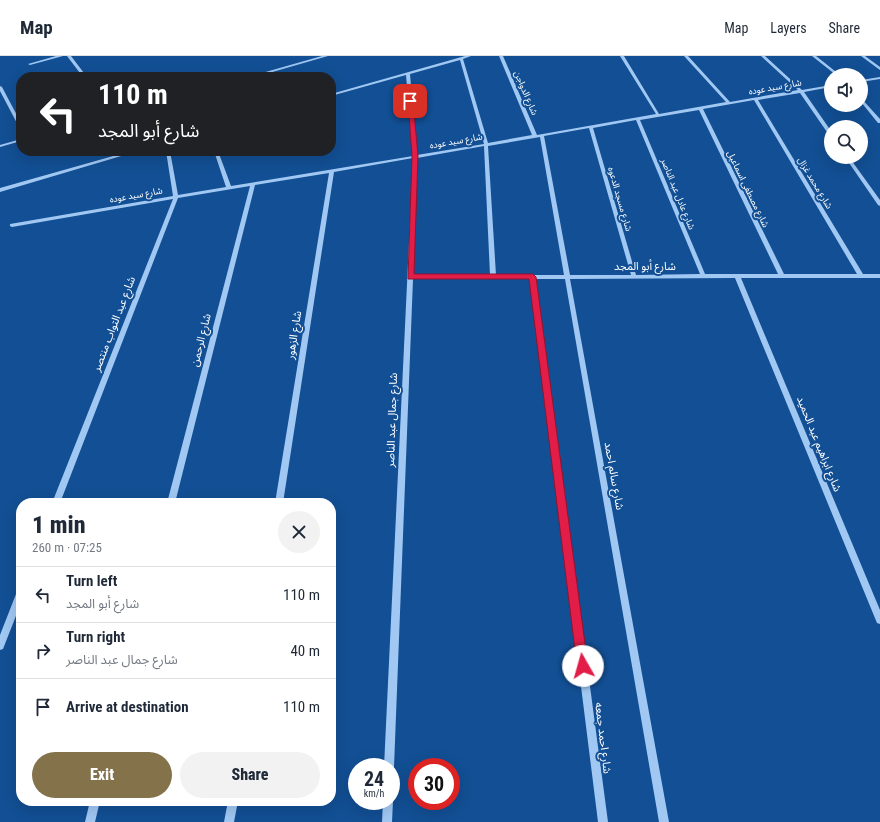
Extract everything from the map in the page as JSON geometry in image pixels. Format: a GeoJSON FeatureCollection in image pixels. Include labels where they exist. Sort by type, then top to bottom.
{"type":"FeatureCollection","features":[{"type":"Feature","properties":{"kind":"street"},"geometry":{"type":"LineString","coordinates":[[30,64],[61,56]]}},
{"type":"Feature","properties":{"kind":"street"},"geometry":{"type":"LineString","coordinates":[[69,56],[82,72]]}},
{"type":"Feature","properties":{"kind":"street"},"geometry":{"type":"LineString","coordinates":[[268,72],[326,56]]}},
{"type":"Feature","properties":{"kind":"street"},"geometry":{"type":"LineString","coordinates":[[336,94],[469,56]]}},
{"type":"Feature","properties":{"kind":"street","name":"شارع الدواجن"},"geometry":{"type":"LineString","coordinates":[[501,56],[539,135]]}},
{"type":"Feature","properties":{"kind":"street"},"geometry":{"type":"LineString","coordinates":[[622,56],[658,115]]}},
{"type":"Feature","properties":{"kind":"street"},"geometry":{"type":"LineString","coordinates":[[686,56],[729,103]]}},
{"type":"Feature","properties":{"kind":"street"},"geometry":{"type":"LineString","coordinates":[[763,56],[801,91],[824,124]]}},
{"type":"Feature","properties":{"kind":"street"},"geometry":{"type":"LineString","coordinates":[[814,56],[829,68]]}},
{"type":"Feature","properties":{"kind":"street"},"geometry":{"type":"LineString","coordinates":[[863,56],[880,69]]}},
{"type":"Feature","properties":{"kind":"street"},"geometry":{"type":"LineString","coordinates":[[461,58],[486,144],[493,277]]}},
{"type":"Feature","properties":{"kind":"street","name":"شارع جمال عبد الناصر"},"geometry":{"type":"LineString","coordinates":[[390,758],[415,156],[408,74]]}},
{"type":"Feature","properties":{"kind":"street"},"geometry":{"type":"LineString","coordinates":[[868,80],[880,78]]}},
{"type":"Feature","properties":{"kind":"street","name":"شارع سيد عوده"},"geometry":{"type":"LineString","coordinates":[[12,224],[824,87]]}},
{"type":"Feature","properties":{"kind":"street"},"geometry":{"type":"LineString","coordinates":[[0,88],[16,118]]}},
{"type":"Feature","properties":{"kind":"street","name":"شارع محمد غزال"},"geometry":{"type":"LineString","coordinates":[[755,99],[861,276]]}},
{"type":"Feature","properties":{"kind":"street"},"geometry":{"type":"LineString","coordinates":[[868,107],[880,122]]}},
{"type":"Feature","properties":{"kind":"street","name":"شارع مصطفى اسماعيل"},"geometry":{"type":"LineString","coordinates":[[700,108],[782,276]]}},
{"type":"Feature","properties":{"kind":"street","name":"شارع عادل عبد الناصر"},"geometry":{"type":"LineString","coordinates":[[638,119],[703,276]]}},
{"type":"Feature","properties":{"kind":"street","name":"شارع مسجد الدعوه"},"geometry":{"type":"LineString","coordinates":[[591,127],[634,276]]}},
{"type":"Feature","properties":{"kind":"street","name":"شارع سالم احمد"},"geometry":{"type":"LineString","coordinates":[[539,135],[567,276],[664,822]]}},
{"type":"Feature","properties":{"kind":"street"},"geometry":{"type":"LineString","coordinates":[[0,146],[16,141]]}},
{"type":"Feature","properties":{"kind":"street"},"geometry":{"type":"LineString","coordinates":[[0,190],[119,156]]}},
{"type":"Feature","properties":{"kind":"street"},"geometry":{"type":"LineString","coordinates":[[169,156],[176,197]]}},
{"type":"Feature","properties":{"kind":"street"},"geometry":{"type":"LineString","coordinates":[[218,156],[229,188]]}},
{"type":"Feature","properties":{"kind":"street"},"geometry":{"type":"LineString","coordinates":[[852,164],[880,204]]}},
{"type":"Feature","properties":{"kind":"street","name":"شارع الزهور"},"geometry":{"type":"LineString","coordinates":[[280,498],[332,170]]}},
{"type":"Feature","properties":{"kind":"street","name":"شارع الرحمن"},"geometry":{"type":"LineString","coordinates":[[173,498],[253,184]]}},
{"type":"Feature","properties":{"kind":"street","name":"شارع عبد التواب منتصر"},"geometry":{"type":"LineString","coordinates":[[58,498],[176,197]]}},
{"type":"Feature","properties":{"kind":"street","name":"شارع ابراهيم عبد الحميد"},"geometry":{"type":"LineString","coordinates":[[738,276],[880,620]]}},
{"type":"Feature","properties":{"kind":"street","name":"شارع أبو المجد"},"geometry":{"type":"LineString","coordinates":[[410,277],[879,277]]}},
{"type":"Feature","properties":{"kind":"street","name":"شارع احمد جمعه"},"geometry":{"type":"LineString","coordinates":[[533,277],[603,822]]}},
{"type":"Feature","properties":{"kind":"street"},"geometry":{"type":"LineString","coordinates":[[0,646],[16,605]]}},
{"type":"Feature","properties":{"kind":"street"},"geometry":{"type":"LineString","coordinates":[[90,822],[94,806]]}},
{"type":"Feature","properties":{"kind":"street"},"geometry":{"type":"LineString","coordinates":[[229,822],[232,806]]}},
{"type":"Feature","properties":{"kind":"street"},"geometry":{"type":"LineString","coordinates":[[387,822],[388,810]]}},
{"type":"Feature","properties":{"kind":"route"},"geometry":{"type":"LineString","coordinates":[[410,101],[415,156],[410,277],[533,277],[583,666]]}}]}
